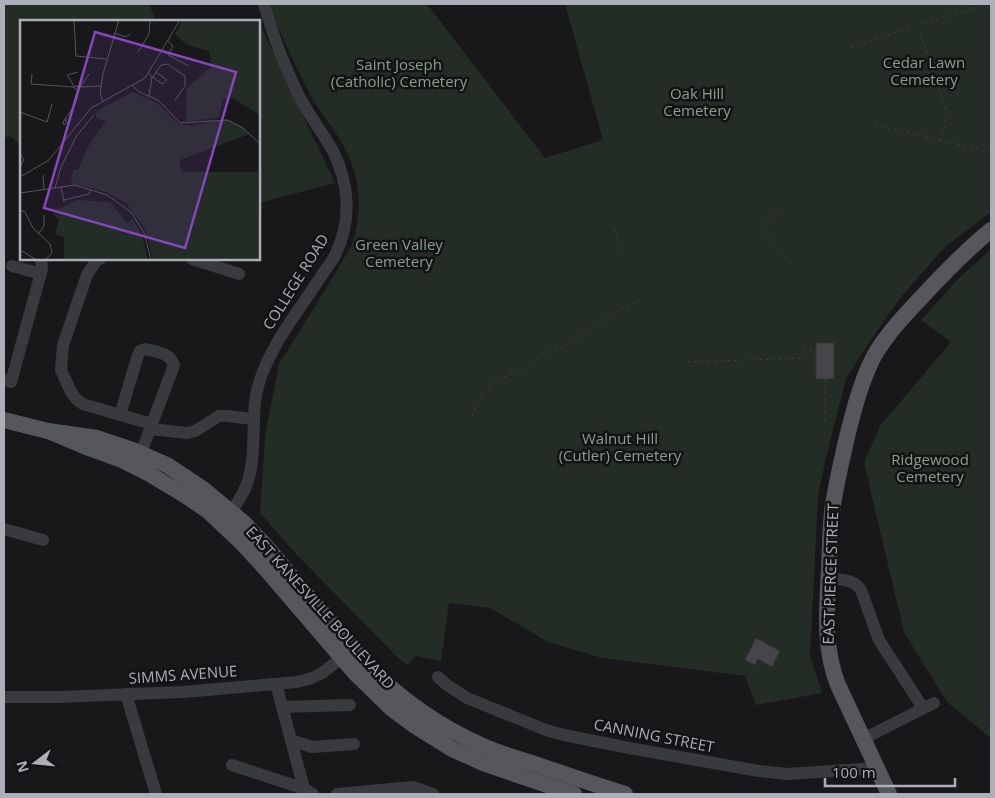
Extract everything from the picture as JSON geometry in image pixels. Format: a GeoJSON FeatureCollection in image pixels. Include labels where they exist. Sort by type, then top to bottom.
{"type":"FeatureCollection","features":[{"type":"Feature","properties":{"kind":"main road","name":"EAST PIERCE STREET"},"geometry":{"type":"LineString","coordinates":[[889,794],[838,685],[829,659],[827,634],[829,578],[832,511],[836,488],[850,424],[859,394],[868,370],[880,348],[888,335],[944,273],[991,230]]}},
{"type":"Feature","properties":{"kind":"main road","name":"EAST KANESVILLE BOULEVARD"},"geometry":{"type":"LineString","coordinates":[[4,420],[48,431],[97,438],[141,453],[167,465],[203,489],[226,517]]}},
{"type":"Feature","properties":{"kind":"main road","name":"EAST KANESVILLE BOULEVARD"},"geometry":{"type":"LineString","coordinates":[[48,431],[122,460],[146,472],[208,511],[244,523],[264,544],[347,653],[366,686],[392,708],[452,749],[483,763],[574,794]]}},
{"type":"Feature","properties":{"kind":"main road","name":"EAST KANESVILLE BOULEVARD"},"geometry":{"type":"LineString","coordinates":[[347,653],[398,694],[430,717],[457,733],[497,752],[625,794]]}},
{"type":"Feature","properties":{"kind":"street","name":"COLLEGE ROAD"},"geometry":{"type":"LineString","coordinates":[[226,517],[246,486],[250,474],[255,403],[265,366],[274,348],[336,253],[345,229],[347,214],[345,185],[341,170],[333,152],[291,79],[274,37],[264,4]]}},
{"type":"Feature","properties":{"kind":"street"},"geometry":{"type":"LineString","coordinates":[[4,380],[11,382],[41,274],[41,260]]}},
{"type":"Feature","properties":{"kind":"street"},"geometry":{"type":"LineString","coordinates":[[98,260],[87,275],[63,345],[61,370],[71,392],[77,400],[83,404],[151,427],[187,433],[195,431],[219,416],[254,419]]}},
{"type":"Feature","properties":{"kind":"street"},"geometry":{"type":"LineString","coordinates":[[195,260],[239,274]]}},
{"type":"Feature","properties":{"kind":"street"},"geometry":{"type":"LineString","coordinates":[[12,266],[41,274]]}},
{"type":"Feature","properties":{"kind":"street"},"geometry":{"type":"LineString","coordinates":[[120,415],[140,351],[145,349],[170,357],[174,365],[141,453]]}},
{"type":"Feature","properties":{"kind":"street"},"geometry":{"type":"LineString","coordinates":[[4,529],[43,540]]}},
{"type":"Feature","properties":{"kind":"street"},"geometry":{"type":"LineString","coordinates":[[829,578],[852,582],[858,585],[879,640],[928,706],[863,738]]}},
{"type":"Feature","properties":{"kind":"street","name":"SIMMS AVENUE"},"geometry":{"type":"LineString","coordinates":[[4,697],[59,697],[184,692],[297,682],[322,673],[347,653]]}},
{"type":"Feature","properties":{"kind":"street","name":"CANNING STREET"},"geometry":{"type":"LineString","coordinates":[[438,677],[467,698],[546,730],[564,735],[759,772],[787,774],[877,768]]}},
{"type":"Feature","properties":{"kind":"street"},"geometry":{"type":"LineString","coordinates":[[276,684],[308,793]]}},
{"type":"Feature","properties":{"kind":"street"},"geometry":{"type":"LineString","coordinates":[[126,694],[156,794]]}},
{"type":"Feature","properties":{"kind":"street"},"geometry":{"type":"LineString","coordinates":[[282,707],[350,705]]}},
{"type":"Feature","properties":{"kind":"street"},"geometry":{"type":"LineString","coordinates":[[291,740],[312,747],[354,744]]}},
{"type":"Feature","properties":{"kind":"street"},"geometry":{"type":"LineString","coordinates":[[232,765],[308,793]]}},
{"type":"Feature","properties":{"kind":"street"},"geometry":{"type":"LineString","coordinates":[[337,794],[406,788],[413,788],[420,792],[432,794]]}},
{"type":"Feature","properties":{"kind":"path"},"geometry":{"type":"LineString","coordinates":[[924,24],[981,6]]}},
{"type":"Feature","properties":{"kind":"path"},"geometry":{"type":"LineString","coordinates":[[851,48],[910,28]]}},
{"type":"Feature","properties":{"kind":"path"},"geometry":{"type":"LineString","coordinates":[[920,33],[947,114],[941,141]]}},
{"type":"Feature","properties":{"kind":"path"},"geometry":{"type":"LineString","coordinates":[[875,125],[991,152]]}},
{"type":"Feature","properties":{"kind":"path"},"geometry":{"type":"LineString","coordinates":[[780,208],[761,226],[794,268]]}},
{"type":"Feature","properties":{"kind":"path"},"geometry":{"type":"LineString","coordinates":[[614,230],[621,250]]}},
{"type":"Feature","properties":{"kind":"path"},"geometry":{"type":"LineString","coordinates":[[472,416],[477,403],[485,391],[498,379],[523,370],[542,355],[564,346],[628,305],[641,300]]}},
{"type":"Feature","properties":{"kind":"path"},"geometry":{"type":"LineString","coordinates":[[803,350],[816,350]]}},
{"type":"Feature","properties":{"kind":"path"},"geometry":{"type":"LineString","coordinates":[[688,362],[806,358]]}},
{"type":"Feature","properties":{"kind":"path"},"geometry":{"type":"LineString","coordinates":[[825,379],[825,425]]}},
{"type":"Feature","properties":{"kind":"green space"},"geometry":{"type":"Polygon","coordinates":[[[4,4],[149,4],[156,20],[20,20],[20,144],[10,136],[4,138],[4,4]]]}},
{"type":"Feature","properties":{"kind":"green space"},"geometry":{"type":"Polygon","coordinates":[[[267,4],[427,4],[545,158],[603,140],[565,4],[991,4],[991,212],[945,247],[900,298],[864,350],[846,379],[825,461],[818,497],[810,656],[822,693],[756,705],[745,676],[602,658],[548,642],[490,608],[449,603],[441,661],[416,656],[408,665],[400,660],[295,553],[260,513],[265,436],[279,364],[351,247],[358,218],[359,204],[356,177],[352,164],[336,133],[311,96],[267,4]]]}},
{"type":"Feature","properties":{"kind":"green space"},"geometry":{"type":"Polygon","coordinates":[[[260,25],[335,183],[260,203],[260,25]]]}},
{"type":"Feature","properties":{"kind":"green space","name":"Ridgewood Cemetery"},"geometry":{"type":"Polygon","coordinates":[[[991,249],[991,738],[947,702],[904,632],[864,463],[880,426],[951,342],[921,320],[958,279],[991,249]]]}},
{"type":"Feature","properties":{"kind":"building"},"geometry":{"type":"Polygon","coordinates":[[[816,343],[834,343],[834,379],[816,379],[816,343]]]}},
{"type":"Feature","properties":{"kind":"building"},"geometry":{"type":"Polygon","coordinates":[[[756,638],[780,651],[772,667],[758,659],[755,665],[745,660],[756,638]]]}},
{"type":"Feature","properties":{"kind":"park label","name":"Cedar Lawn Cemetery"},"geometry":{"type":"Point","coordinates":[924,72]}},
{"type":"Feature","properties":{"kind":"park label","name":"Saint Joseph (Catholic) Cemetery"},"geometry":{"type":"Point","coordinates":[399,74]}},
{"type":"Feature","properties":{"kind":"park label","name":"Oak Hill Cemetery"},"geometry":{"type":"Point","coordinates":[697,102]}},
{"type":"Feature","properties":{"kind":"park label","name":"Green Valley Cemetery"},"geometry":{"type":"Point","coordinates":[399,254]}},
{"type":"Feature","properties":{"kind":"park label","name":"Walnut Hill (Cutler) Cemetery"},"geometry":{"type":"Point","coordinates":[620,448]}}]}
